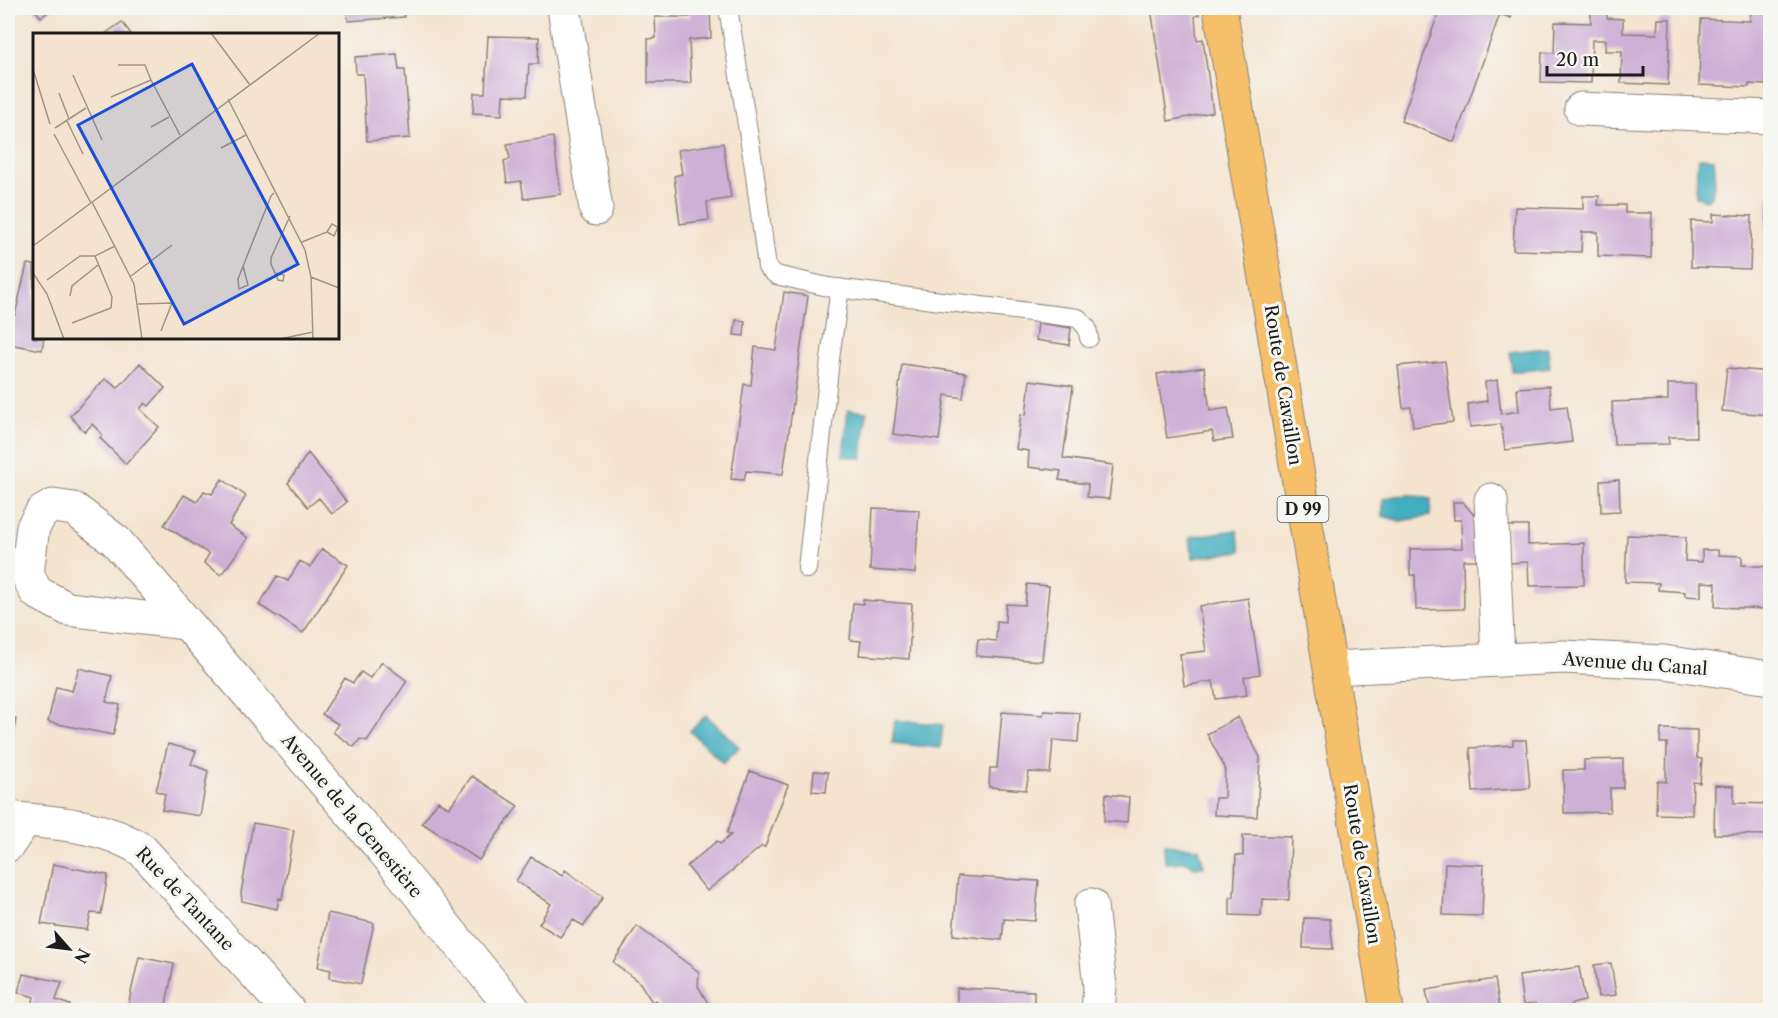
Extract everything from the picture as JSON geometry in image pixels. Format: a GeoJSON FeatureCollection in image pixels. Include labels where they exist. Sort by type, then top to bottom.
{"type":"FeatureCollection","features":[{"type":"Feature","properties":{"kind":"main road","name":"Route de Cavaillon"},"geometry":{"type":"LineString","coordinates":[[1221,8],[1387,1011]]}},
{"type":"Feature","properties":{"kind":"street"},"geometry":{"type":"LineString","coordinates":[[564,8],[596,210]]}},
{"type":"Feature","properties":{"kind":"street"},"geometry":{"type":"LineString","coordinates":[[1581,109],[1770,117]]}},
{"type":"Feature","properties":{"kind":"street"},"geometry":{"type":"LineString","coordinates":[[1491,500],[1498,660]]}},
{"type":"Feature","properties":{"kind":"street","name":"Avenue de la Genestière"},"geometry":{"type":"LineString","coordinates":[[186,623],[68,609],[36,592],[28,576],[28,566],[33,526],[42,512],[53,506],[74,509],[116,541],[383,850],[514,1011]]}},
{"type":"Feature","properties":{"kind":"street","name":"Avenue du Canal"},"geometry":{"type":"LineString","coordinates":[[1330,668],[1563,657],[1664,662],[1770,678]]}},
{"type":"Feature","properties":{"kind":"street","name":"Rue de Tantane"},"geometry":{"type":"LineString","coordinates":[[13,827],[99,830],[125,839],[142,850],[288,1011]]}},
{"type":"Feature","properties":{"kind":"street"},"geometry":{"type":"LineString","coordinates":[[1091,905],[1100,987],[1098,1011]]}},
{"type":"Feature","properties":{"kind":"lane"},"geometry":{"type":"LineString","coordinates":[[728,8],[754,168],[767,267],[776,275],[840,288],[1078,318],[1087,328],[1089,338]]}},
{"type":"Feature","properties":{"kind":"lane"},"geometry":{"type":"LineString","coordinates":[[807,569],[840,288]]}},
{"type":"Feature","properties":{"kind":"water"},"geometry":{"type":"Polygon","coordinates":[[[1699,158],[1714,159],[1714,187],[1712,196],[1709,196],[1708,200],[1702,199],[1701,196],[1696,197],[1699,158]]]}},
{"type":"Feature","properties":{"kind":"water"},"geometry":{"type":"Polygon","coordinates":[[[1548,348],[1550,368],[1512,372],[1510,352],[1548,348]]]}},
{"type":"Feature","properties":{"kind":"water"},"geometry":{"type":"Polygon","coordinates":[[[848,410],[867,412],[862,458],[843,456],[848,410]]]}},
{"type":"Feature","properties":{"kind":"water"},"geometry":{"type":"Polygon","coordinates":[[[1411,495],[1431,499],[1430,516],[1400,521],[1383,516],[1383,499],[1411,495]]]}},
{"type":"Feature","properties":{"kind":"water"},"geometry":{"type":"Polygon","coordinates":[[[1237,530],[1241,551],[1193,558],[1190,537],[1237,530]]]}},
{"type":"Feature","properties":{"kind":"water"},"geometry":{"type":"Polygon","coordinates":[[[706,715],[739,747],[723,763],[690,731],[706,715]]]}},
{"type":"Feature","properties":{"kind":"water"},"geometry":{"type":"Polygon","coordinates":[[[895,720],[943,725],[940,748],[892,743],[895,720]]]}},
{"type":"Feature","properties":{"kind":"water"},"geometry":{"type":"Polygon","coordinates":[[[1164,845],[1199,848],[1204,867],[1194,867],[1187,862],[1165,863],[1164,845]]]}},
{"type":"Feature","properties":{"kind":"building"},"geometry":{"type":"Polygon","coordinates":[[[33,8],[54,8],[41,17],[33,8]]]}},
{"type":"Feature","properties":{"kind":"building"},"geometry":{"type":"Polygon","coordinates":[[[347,8],[403,8],[404,17],[348,21],[347,8]]]}},
{"type":"Feature","properties":{"kind":"building"},"geometry":{"type":"Polygon","coordinates":[[[690,8],[710,8],[711,38],[689,40],[691,83],[648,83],[648,39],[656,38],[655,17],[690,17],[690,8]]]}},
{"type":"Feature","properties":{"kind":"building"},"geometry":{"type":"Polygon","coordinates":[[[1151,8],[1198,8],[1199,15],[1195,16],[1197,40],[1203,39],[1213,112],[1168,121],[1151,8]]]}},
{"type":"Feature","properties":{"kind":"building"},"geometry":{"type":"Polygon","coordinates":[[[1440,8],[1480,8],[1499,14],[1501,8],[1514,8],[1511,18],[1500,14],[1454,142],[1401,121],[1440,8]]]}},
{"type":"Feature","properties":{"kind":"building"},"geometry":{"type":"Polygon","coordinates":[[[1591,8],[1607,9],[1607,18],[1623,19],[1623,33],[1657,34],[1658,19],[1670,19],[1668,85],[1621,83],[1622,51],[1605,51],[1606,40],[1592,40],[1591,83],[1541,82],[1542,52],[1554,53],[1555,22],[1591,23],[1591,8]]]}},
{"type":"Feature","properties":{"kind":"building"},"geometry":{"type":"Polygon","coordinates":[[[1751,8],[1767,8],[1766,85],[1749,84],[1749,87],[1699,85],[1701,19],[1750,21],[1751,8]]]}},
{"type":"Feature","properties":{"kind":"building"},"geometry":{"type":"Polygon","coordinates":[[[122,22],[130,33],[106,33],[122,22]]]}},
{"type":"Feature","properties":{"kind":"building"},"geometry":{"type":"Polygon","coordinates":[[[488,36],[539,37],[538,64],[529,64],[527,96],[503,95],[502,115],[473,113],[474,93],[485,93],[488,36]]]}},
{"type":"Feature","properties":{"kind":"building"},"geometry":{"type":"Polygon","coordinates":[[[397,54],[399,70],[405,70],[410,138],[367,141],[363,74],[356,74],[355,57],[397,54]]]}},
{"type":"Feature","properties":{"kind":"building"},"geometry":{"type":"Polygon","coordinates":[[[553,137],[561,194],[524,199],[521,181],[507,183],[504,161],[510,159],[507,144],[553,137]]]}},
{"type":"Feature","properties":{"kind":"building"},"geometry":{"type":"Polygon","coordinates":[[[723,143],[731,198],[707,202],[709,220],[680,224],[674,176],[682,174],[678,150],[723,143]]]}},
{"type":"Feature","properties":{"kind":"building"},"geometry":{"type":"Polygon","coordinates":[[[1583,196],[1599,196],[1598,205],[1625,205],[1625,213],[1652,213],[1651,258],[1598,256],[1598,232],[1582,232],[1581,252],[1513,250],[1515,207],[1583,209],[1583,196]]]}},
{"type":"Feature","properties":{"kind":"building"},"geometry":{"type":"Polygon","coordinates":[[[1768,196],[1770,196],[1770,233],[1766,233],[1768,196]]]}},
{"type":"Feature","properties":{"kind":"building"},"geometry":{"type":"Polygon","coordinates":[[[1713,214],[1752,216],[1750,269],[1691,267],[1691,221],[1713,222],[1713,214]]]}},
{"type":"Feature","properties":{"kind":"building"},"geometry":{"type":"Polygon","coordinates":[[[27,264],[33,265],[33,339],[44,339],[42,350],[8,344],[8,313],[15,315],[27,264]]]}},
{"type":"Feature","properties":{"kind":"building"},"geometry":{"type":"Polygon","coordinates":[[[784,292],[808,296],[783,474],[746,471],[744,480],[731,479],[744,384],[751,385],[755,347],[776,350],[784,292]]]}},
{"type":"Feature","properties":{"kind":"building"},"geometry":{"type":"Polygon","coordinates":[[[736,320],[745,321],[744,336],[734,335],[736,320]]]}},
{"type":"Feature","properties":{"kind":"building"},"geometry":{"type":"Polygon","coordinates":[[[1038,323],[1071,328],[1069,345],[1036,340],[1038,323]]]}},
{"type":"Feature","properties":{"kind":"building"},"geometry":{"type":"Polygon","coordinates":[[[1445,361],[1453,422],[1413,427],[1411,407],[1403,408],[1398,366],[1445,361]]]}},
{"type":"Feature","properties":{"kind":"building"},"geometry":{"type":"Polygon","coordinates":[[[140,363],[165,388],[149,406],[145,403],[140,409],[159,427],[126,464],[100,438],[102,434],[92,424],[85,432],[70,416],[105,379],[118,388],[140,363]]]}},
{"type":"Feature","properties":{"kind":"building"},"geometry":{"type":"Polygon","coordinates":[[[902,364],[966,373],[963,398],[945,395],[939,440],[893,434],[902,364]]]}},
{"type":"Feature","properties":{"kind":"building"},"geometry":{"type":"Polygon","coordinates":[[[1204,367],[1210,411],[1228,408],[1233,439],[1214,441],[1212,431],[1167,438],[1157,374],[1204,367]]]}},
{"type":"Feature","properties":{"kind":"building"},"geometry":{"type":"Polygon","coordinates":[[[1727,368],[1770,372],[1770,415],[1722,411],[1727,368]]]}},
{"type":"Feature","properties":{"kind":"building"},"geometry":{"type":"Polygon","coordinates":[[[1030,380],[1073,386],[1063,458],[1113,465],[1109,499],[1087,497],[1088,484],[1059,480],[1061,471],[1028,467],[1029,451],[1016,449],[1021,414],[1026,415],[1030,380]]]}},
{"type":"Feature","properties":{"kind":"building"},"geometry":{"type":"Polygon","coordinates":[[[1497,380],[1501,414],[1519,411],[1517,388],[1549,386],[1551,408],[1567,406],[1572,442],[1505,450],[1501,424],[1470,427],[1468,404],[1487,401],[1485,382],[1497,380]]]}},
{"type":"Feature","properties":{"kind":"building"},"geometry":{"type":"Polygon","coordinates":[[[1668,384],[1695,384],[1696,437],[1668,437],[1669,444],[1614,445],[1612,402],[1668,400],[1668,384]]]}},
{"type":"Feature","properties":{"kind":"building"},"geometry":{"type":"Polygon","coordinates":[[[308,453],[347,502],[332,514],[319,498],[308,507],[288,483],[308,453]]]}},
{"type":"Feature","properties":{"kind":"building"},"geometry":{"type":"Polygon","coordinates":[[[222,479],[246,496],[229,525],[248,538],[221,575],[204,563],[209,554],[164,525],[184,495],[197,502],[204,491],[212,494],[222,479]]]}},
{"type":"Feature","properties":{"kind":"building"},"geometry":{"type":"Polygon","coordinates":[[[1619,480],[1620,511],[1601,512],[1600,481],[1619,480]]]}},
{"type":"Feature","properties":{"kind":"building"},"geometry":{"type":"Polygon","coordinates":[[[1453,502],[1463,502],[1479,521],[1480,560],[1463,560],[1464,609],[1416,610],[1415,575],[1410,575],[1410,549],[1462,548],[1461,520],[1454,520],[1453,502]]]}},
{"type":"Feature","properties":{"kind":"building"},"geometry":{"type":"Polygon","coordinates":[[[873,508],[919,510],[915,573],[870,570],[873,508]]]}},
{"type":"Feature","properties":{"kind":"building"},"geometry":{"type":"Polygon","coordinates":[[[1508,526],[1528,526],[1528,545],[1584,543],[1584,585],[1529,586],[1528,562],[1509,563],[1508,526]]]}},
{"type":"Feature","properties":{"kind":"building"},"geometry":{"type":"Polygon","coordinates":[[[1627,535],[1686,537],[1685,561],[1702,562],[1702,550],[1718,550],[1718,555],[1742,556],[1742,565],[1770,567],[1769,609],[1715,607],[1716,583],[1701,582],[1701,597],[1685,596],[1685,592],[1658,590],[1659,583],[1625,582],[1627,535]]]}},
{"type":"Feature","properties":{"kind":"building"},"geometry":{"type":"Polygon","coordinates":[[[322,549],[348,565],[303,633],[259,605],[277,576],[288,581],[300,561],[310,567],[322,549]]]}},
{"type":"Feature","properties":{"kind":"building"},"geometry":{"type":"Polygon","coordinates":[[[1027,584],[1049,586],[1042,661],[976,656],[978,639],[996,641],[997,621],[1005,622],[1006,604],[1025,605],[1027,584]]]}},
{"type":"Feature","properties":{"kind":"building"},"geometry":{"type":"Polygon","coordinates":[[[1248,598],[1260,674],[1244,677],[1247,695],[1216,699],[1213,681],[1184,686],[1180,654],[1206,651],[1199,606],[1248,598]]]}},
{"type":"Feature","properties":{"kind":"building"},"geometry":{"type":"Polygon","coordinates":[[[863,600],[912,604],[909,659],[859,655],[861,641],[850,640],[853,603],[863,604],[863,600]]]}},
{"type":"Feature","properties":{"kind":"building"},"geometry":{"type":"Polygon","coordinates":[[[382,662],[407,681],[367,741],[360,739],[354,747],[333,732],[338,724],[322,714],[345,678],[353,683],[361,672],[370,678],[382,662]]]}},
{"type":"Feature","properties":{"kind":"building"},"geometry":{"type":"Polygon","coordinates":[[[79,668],[112,676],[106,702],[120,705],[113,735],[48,722],[56,687],[72,691],[79,668]]]}},
{"type":"Feature","properties":{"kind":"building"},"geometry":{"type":"Polygon","coordinates":[[[1044,711],[1080,713],[1078,742],[1053,740],[1050,773],[1029,772],[1026,790],[989,787],[990,768],[997,768],[1002,712],[1043,715],[1044,711]]]}},
{"type":"Feature","properties":{"kind":"building"},"geometry":{"type":"Polygon","coordinates":[[[8,717],[16,719],[9,758],[8,758],[8,717]]]}},
{"type":"Feature","properties":{"kind":"building"},"geometry":{"type":"Polygon","coordinates":[[[1238,717],[1260,757],[1257,817],[1214,815],[1215,798],[1224,798],[1225,768],[1207,734],[1238,717]]]}},
{"type":"Feature","properties":{"kind":"building"},"geometry":{"type":"Polygon","coordinates":[[[1661,729],[1697,730],[1697,758],[1702,759],[1700,783],[1693,782],[1692,815],[1656,814],[1657,781],[1666,782],[1667,743],[1660,743],[1661,729]]]}},
{"type":"Feature","properties":{"kind":"building"},"geometry":{"type":"Polygon","coordinates":[[[1513,740],[1526,740],[1530,788],[1473,792],[1470,748],[1513,745],[1513,740]]]}},
{"type":"Feature","properties":{"kind":"building"},"geometry":{"type":"Polygon","coordinates":[[[168,744],[196,751],[191,764],[208,771],[200,816],[162,810],[165,794],[156,791],[168,744]]]}},
{"type":"Feature","properties":{"kind":"building"},"geometry":{"type":"Polygon","coordinates":[[[1623,759],[1623,788],[1610,788],[1610,812],[1564,813],[1563,770],[1584,770],[1584,760],[1623,759]]]}},
{"type":"Feature","properties":{"kind":"building"},"geometry":{"type":"Polygon","coordinates":[[[750,771],[788,785],[765,847],[762,846],[707,891],[687,866],[717,841],[720,844],[731,835],[727,833],[750,771]]]}},
{"type":"Feature","properties":{"kind":"building"},"geometry":{"type":"Polygon","coordinates":[[[814,771],[828,772],[826,792],[812,791],[814,771]]]}},
{"type":"Feature","properties":{"kind":"building"},"geometry":{"type":"Polygon","coordinates":[[[472,776],[518,806],[479,860],[422,823],[438,801],[449,808],[472,776]]]}},
{"type":"Feature","properties":{"kind":"building"},"geometry":{"type":"Polygon","coordinates":[[[1715,785],[1734,786],[1734,803],[1770,804],[1770,835],[1714,834],[1715,785]]]}},
{"type":"Feature","properties":{"kind":"building"},"geometry":{"type":"Polygon","coordinates":[[[1106,794],[1129,797],[1127,823],[1104,821],[1106,794]]]}},
{"type":"Feature","properties":{"kind":"building"},"geometry":{"type":"Polygon","coordinates":[[[253,823],[294,830],[282,899],[279,898],[277,909],[242,901],[241,893],[253,823]]]}},
{"type":"Feature","properties":{"kind":"building"},"geometry":{"type":"Polygon","coordinates":[[[1243,835],[1291,837],[1289,900],[1262,899],[1261,916],[1230,915],[1230,897],[1234,897],[1236,855],[1243,856],[1243,835]]]}},
{"type":"Feature","properties":{"kind":"building"},"geometry":{"type":"Polygon","coordinates":[[[531,857],[562,876],[565,870],[603,897],[584,926],[573,920],[560,937],[539,924],[551,904],[516,881],[531,857]]]}},
{"type":"Feature","properties":{"kind":"building"},"geometry":{"type":"Polygon","coordinates":[[[1445,863],[1484,865],[1482,916],[1443,915],[1445,863]]]}},
{"type":"Feature","properties":{"kind":"building"},"geometry":{"type":"Polygon","coordinates":[[[53,864],[108,875],[101,914],[91,913],[87,930],[41,924],[53,864]]]}},
{"type":"Feature","properties":{"kind":"building"},"geometry":{"type":"Polygon","coordinates":[[[958,876],[1039,881],[1035,921],[1004,919],[1002,940],[953,935],[958,876]]]}},
{"type":"Feature","properties":{"kind":"building"},"geometry":{"type":"Polygon","coordinates":[[[328,913],[374,923],[361,984],[329,978],[331,970],[318,967],[328,913]]]}},
{"type":"Feature","properties":{"kind":"building"},"geometry":{"type":"Polygon","coordinates":[[[1304,918],[1330,919],[1333,949],[1303,948],[1304,918]]]}},
{"type":"Feature","properties":{"kind":"building"},"geometry":{"type":"Polygon","coordinates":[[[637,926],[699,972],[698,986],[712,1010],[662,1010],[656,1000],[652,1002],[640,983],[613,962],[637,926]]]}},
{"type":"Feature","properties":{"kind":"building"},"geometry":{"type":"Polygon","coordinates":[[[139,957],[174,964],[165,1010],[127,1010],[139,957]]]}},
{"type":"Feature","properties":{"kind":"building"},"geometry":{"type":"Polygon","coordinates":[[[1611,963],[1616,995],[1598,997],[1594,965],[1611,963]]]}},
{"type":"Feature","properties":{"kind":"building"},"geometry":{"type":"Polygon","coordinates":[[[1579,967],[1585,1001],[1571,1004],[1572,1010],[1536,1010],[1535,1004],[1523,1005],[1519,976],[1579,967]]]}},
{"type":"Feature","properties":{"kind":"building"},"geometry":{"type":"Polygon","coordinates":[[[23,974],[62,982],[56,1000],[70,1005],[69,1010],[31,1010],[34,997],[18,992],[23,974]]]}},
{"type":"Feature","properties":{"kind":"building"},"geometry":{"type":"Polygon","coordinates":[[[1495,979],[1500,1010],[1430,1010],[1426,990],[1495,979]]]}},
{"type":"Feature","properties":{"kind":"building"},"geometry":{"type":"Polygon","coordinates":[[[957,988],[1034,991],[1034,1010],[957,1010],[957,988]]]}}]}
